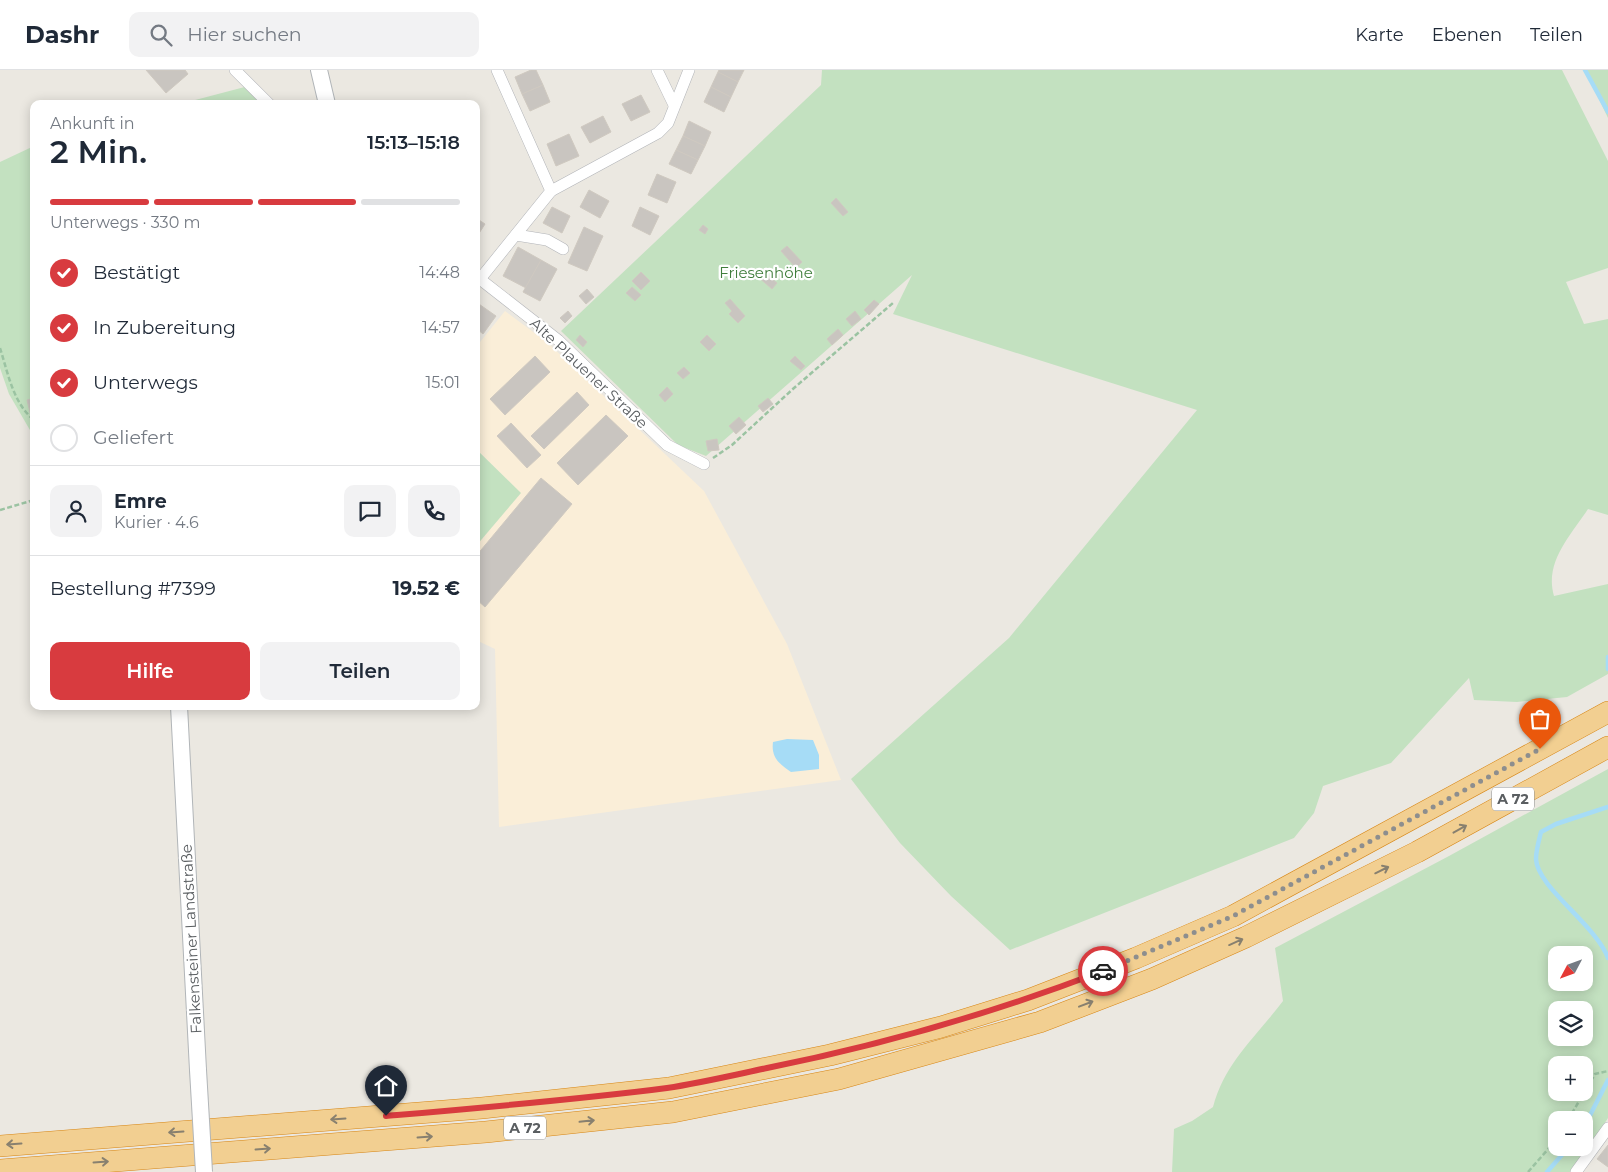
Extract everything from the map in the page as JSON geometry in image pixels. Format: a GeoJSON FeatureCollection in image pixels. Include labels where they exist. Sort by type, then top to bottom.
{"type":"FeatureCollection","features":[{"type":"Feature","properties":{"kind":"highway","name":"A 72"},"geometry":{"type":"LineString","coordinates":[[0,1146],[482,1108],[669,1088],[830,1055],[941,1027],[1019,1003],[1136,958],[1233,916],[1608,712]]}},
{"type":"Feature","properties":{"kind":"highway","name":"A 72"},"geometry":{"type":"LineString","coordinates":[[0,1170],[486,1132],[673,1112],[839,1079],[1040,1022],[1152,979],[1246,937],[1418,852],[1608,746]]}},
{"type":"Feature","properties":{"kind":"main road"},"geometry":{"type":"LineString","coordinates":[[319,70],[326,100]]}},
{"type":"Feature","properties":{"kind":"main road","name":"Falkensteiner Landstraße"},"geometry":{"type":"LineString","coordinates":[[179,710],[204,1172]]}},
{"type":"Feature","properties":{"kind":"street"},"geometry":{"type":"LineString","coordinates":[[235,70],[264,100]]}},
{"type":"Feature","properties":{"kind":"street"},"geometry":{"type":"LineString","coordinates":[[497,70],[551,191]]}},
{"type":"Feature","properties":{"kind":"street"},"geometry":{"type":"LineString","coordinates":[[657,70],[674,105]]}},
{"type":"Feature","properties":{"kind":"street"},"geometry":{"type":"LineString","coordinates":[[480,275],[516,235],[551,191],[658,133],[668,123],[689,70]]}},
{"type":"Feature","properties":{"kind":"street"},"geometry":{"type":"LineString","coordinates":[[516,235],[548,240],[563,249]]}},
{"type":"Feature","properties":{"kind":"street","name":"Alte Plauener Straße"},"geometry":{"type":"LineString","coordinates":[[480,279],[558,340],[666,445],[704,464]]}},
{"type":"Feature","properties":{"kind":"street"},"geometry":{"type":"LineString","coordinates":[[1576,1172],[1608,1128]]}},
{"type":"Feature","properties":{"kind":"path"},"geometry":{"type":"LineString","coordinates":[[704,464],[732,445],[794,388],[893,303]]}},
{"type":"Feature","properties":{"kind":"path"},"geometry":{"type":"LineString","coordinates":[[0,348],[12,388],[23,412],[30,417]]}},
{"type":"Feature","properties":{"kind":"path"},"geometry":{"type":"LineString","coordinates":[[0,510],[30,501]]}},
{"type":"Feature","properties":{"kind":"path"},"geometry":{"type":"LineString","coordinates":[[1573,1111],[1595,1074],[1608,1071]]}},
{"type":"Feature","properties":{"kind":"path"},"geometry":{"type":"LineString","coordinates":[[1528,1172],[1548,1149]]}},
{"type":"Feature","properties":{"kind":"shaded area"},"geometry":{"type":"Polygon","coordinates":[[[505,311],[548,343],[704,491],[787,644],[841,780],[499,827],[495,649],[480,642],[480,541],[520,493],[480,453],[480,342],[505,311]]]}},
{"type":"Feature","properties":{"kind":"green space","name":"Friesenhöhe"},"geometry":{"type":"Polygon","coordinates":[[[822,70],[1562,70],[1608,161],[1608,268],[1566,282],[1584,324],[1608,319],[1608,515],[1588,509],[1567,539],[1556,560],[1552,584],[1554,596],[1608,584],[1608,674],[1567,697],[1517,702],[1474,700],[1469,678],[1391,763],[1323,786],[1314,813],[1294,838],[1010,950],[951,896],[900,843],[851,779],[1009,638],[1197,410],[893,314],[912,275],[706,456],[678,445],[561,331],[821,85],[822,70]]]}},
{"type":"Feature","properties":{"kind":"green space"},"geometry":{"type":"Polygon","coordinates":[[[1585,70],[1608,70],[1608,118],[1585,70]]]}},
{"type":"Feature","properties":{"kind":"green space"},"geometry":{"type":"Polygon","coordinates":[[[256,84],[272,100],[195,100],[256,84]]]}},
{"type":"Feature","properties":{"kind":"green space"},"geometry":{"type":"Polygon","coordinates":[[[30,148],[30,430],[9,394],[0,368],[0,162],[30,148]]]}},
{"type":"Feature","properties":{"kind":"green space"},"geometry":{"type":"Polygon","coordinates":[[[480,453],[521,493],[480,541],[480,453]]]}},
{"type":"Feature","properties":{"kind":"green space"},"geometry":{"type":"Polygon","coordinates":[[[1608,769],[1608,1118],[1593,1141],[1593,1111],[1548,1111],[1548,1156],[1583,1156],[1570,1172],[1172,1172],[1174,1129],[1192,1121],[1213,1107],[1218,1091],[1233,1063],[1283,1001],[1275,948],[1608,769]]]}},
{"type":"Feature","properties":{"kind":"water"},"geometry":{"type":"Polygon","coordinates":[[[787,739],[813,740],[819,755],[819,769],[791,772],[780,763],[773,752],[773,742],[787,739]]]}},
{"type":"Feature","properties":{"kind":"building"},"geometry":{"type":"Polygon","coordinates":[[[146,70],[185,70],[188,74],[166,93],[146,70]]]}},
{"type":"Feature","properties":{"kind":"building"},"geometry":{"type":"Polygon","coordinates":[[[531,70],[536,70],[543,85],[522,94],[515,77],[531,70]]]}},
{"type":"Feature","properties":{"kind":"building"},"geometry":{"type":"Polygon","coordinates":[[[719,70],[744,70],[738,82],[718,72],[719,70]]]}},
{"type":"Feature","properties":{"kind":"building"},"geometry":{"type":"Polygon","coordinates":[[[718,72],[738,82],[731,97],[711,87],[718,72]]]}},
{"type":"Feature","properties":{"kind":"building"},"geometry":{"type":"Polygon","coordinates":[[[543,85],[550,102],[530,111],[522,94],[543,85]]]}},
{"type":"Feature","properties":{"kind":"building"},"geometry":{"type":"Polygon","coordinates":[[[711,87],[731,97],[724,112],[704,102],[711,87]]]}},
{"type":"Feature","properties":{"kind":"building"},"geometry":{"type":"Polygon","coordinates":[[[641,95],[650,112],[631,121],[622,104],[641,95]]]}},
{"type":"Feature","properties":{"kind":"building"},"geometry":{"type":"Polygon","coordinates":[[[603,116],[611,132],[590,143],[581,127],[603,116]]]}},
{"type":"Feature","properties":{"kind":"building"},"geometry":{"type":"Polygon","coordinates":[[[689,121],[711,132],[705,146],[683,136],[689,121]]]}},
{"type":"Feature","properties":{"kind":"building"},"geometry":{"type":"Polygon","coordinates":[[[569,134],[579,156],[556,166],[547,144],[569,134]]]}},
{"type":"Feature","properties":{"kind":"building"},"geometry":{"type":"Polygon","coordinates":[[[683,136],[705,146],[698,160],[676,150],[683,136]]]}},
{"type":"Feature","properties":{"kind":"building"},"geometry":{"type":"Polygon","coordinates":[[[676,150],[698,160],[691,174],[669,164],[676,150]]]}},
{"type":"Feature","properties":{"kind":"building"},"geometry":{"type":"Polygon","coordinates":[[[657,174],[676,182],[667,203],[648,195],[657,174]]]}},
{"type":"Feature","properties":{"kind":"building"},"geometry":{"type":"Polygon","coordinates":[[[589,190],[609,201],[600,218],[580,207],[589,190]]]}},
{"type":"Feature","properties":{"kind":"building"},"geometry":{"type":"Polygon","coordinates":[[[836,198],[848,212],[843,216],[831,203],[836,198]]]}},
{"type":"Feature","properties":{"kind":"building"},"geometry":{"type":"Polygon","coordinates":[[[552,207],[570,216],[562,233],[543,223],[552,207]]]}},
{"type":"Feature","properties":{"kind":"building"},"geometry":{"type":"Polygon","coordinates":[[[640,207],[659,216],[650,235],[632,226],[640,207]]]}},
{"type":"Feature","properties":{"kind":"building"},"geometry":{"type":"Polygon","coordinates":[[[480,221],[485,224],[480,232],[480,221]]]}},
{"type":"Feature","properties":{"kind":"building"},"geometry":{"type":"Polygon","coordinates":[[[703,225],[708,229],[705,234],[699,230],[703,225]]]}},
{"type":"Feature","properties":{"kind":"building"},"geometry":{"type":"Polygon","coordinates":[[[584,227],[603,236],[587,271],[568,263],[584,227]]]}},
{"type":"Feature","properties":{"kind":"building"},"geometry":{"type":"Polygon","coordinates":[[[787,246],[802,262],[796,268],[781,251],[787,246]]]}},
{"type":"Feature","properties":{"kind":"building"},"geometry":{"type":"Polygon","coordinates":[[[518,247],[541,260],[526,288],[503,276],[518,247]]]}},
{"type":"Feature","properties":{"kind":"building"},"geometry":{"type":"Polygon","coordinates":[[[541,260],[557,269],[540,301],[523,292],[541,260]]]}},
{"type":"Feature","properties":{"kind":"building"},"geometry":{"type":"Polygon","coordinates":[[[761,270],[777,283],[772,289],[757,276],[761,270]]]}},
{"type":"Feature","properties":{"kind":"building"},"geometry":{"type":"Polygon","coordinates":[[[641,272],[650,281],[641,290],[632,281],[641,272]]]}},
{"type":"Feature","properties":{"kind":"building"},"geometry":{"type":"Polygon","coordinates":[[[632,287],[641,295],[635,301],[626,293],[632,287]]]}},
{"type":"Feature","properties":{"kind":"building"},"geometry":{"type":"Polygon","coordinates":[[[587,289],[594,297],[586,304],[579,296],[587,289]]]}},
{"type":"Feature","properties":{"kind":"building"},"geometry":{"type":"Polygon","coordinates":[[[730,299],[745,316],[738,323],[729,314],[732,311],[725,303],[730,299]]]}},
{"type":"Feature","properties":{"kind":"building"},"geometry":{"type":"Polygon","coordinates":[[[874,300],[879,304],[869,315],[864,310],[874,300]]]}},
{"type":"Feature","properties":{"kind":"building"},"geometry":{"type":"Polygon","coordinates":[[[480,305],[496,316],[483,334],[480,331],[480,305]]]}},
{"type":"Feature","properties":{"kind":"building"},"geometry":{"type":"Polygon","coordinates":[[[568,311],[572,316],[565,323],[560,318],[568,311]]]}},
{"type":"Feature","properties":{"kind":"building"},"geometry":{"type":"Polygon","coordinates":[[[855,311],[861,319],[852,326],[846,319],[855,311]]]}},
{"type":"Feature","properties":{"kind":"building"},"geometry":{"type":"Polygon","coordinates":[[[838,329],[843,335],[832,345],[827,339],[838,329]]]}},
{"type":"Feature","properties":{"kind":"building"},"geometry":{"type":"Polygon","coordinates":[[[580,335],[587,342],[583,347],[576,340],[580,335]]]}},
{"type":"Feature","properties":{"kind":"building"},"geometry":{"type":"Polygon","coordinates":[[[707,335],[716,344],[709,351],[700,342],[707,335]]]}},
{"type":"Feature","properties":{"kind":"building"},"geometry":{"type":"Polygon","coordinates":[[[535,356],[550,372],[505,415],[490,399],[535,356]]]}},
{"type":"Feature","properties":{"kind":"building"},"geometry":{"type":"Polygon","coordinates":[[[795,356],[805,366],[801,370],[790,361],[795,356]]]}},
{"type":"Feature","properties":{"kind":"building"},"geometry":{"type":"Polygon","coordinates":[[[684,367],[690,373],[683,379],[677,373],[684,367]]]}},
{"type":"Feature","properties":{"kind":"building"},"geometry":{"type":"Polygon","coordinates":[[[667,387],[673,394],[665,402],[659,395],[667,387]]]}},
{"type":"Feature","properties":{"kind":"building"},"geometry":{"type":"Polygon","coordinates":[[[577,392],[589,405],[544,449],[531,436],[577,392]]]}},
{"type":"Feature","properties":{"kind":"building"},"geometry":{"type":"Polygon","coordinates":[[[768,398],[773,404],[763,412],[758,406],[768,398]]]}},
{"type":"Feature","properties":{"kind":"building"},"geometry":{"type":"Polygon","coordinates":[[[30,399],[30,412],[27,400],[30,399]]]}},
{"type":"Feature","properties":{"kind":"building"},"geometry":{"type":"Polygon","coordinates":[[[606,415],[628,436],[578,485],[557,463],[606,415]]]}},
{"type":"Feature","properties":{"kind":"building"},"geometry":{"type":"Polygon","coordinates":[[[739,417],[746,425],[736,434],[729,426],[739,417]]]}},
{"type":"Feature","properties":{"kind":"building"},"geometry":{"type":"Polygon","coordinates":[[[511,423],[541,455],[527,468],[497,436],[511,423]]]}},
{"type":"Feature","properties":{"kind":"building"},"geometry":{"type":"Polygon","coordinates":[[[717,439],[719,450],[708,451],[706,441],[717,439]]]}},
{"type":"Feature","properties":{"kind":"building"},"geometry":{"type":"Polygon","coordinates":[[[541,478],[572,504],[485,607],[480,603],[480,551],[541,478]]]}},
{"type":"Feature","properties":{"kind":"building"},"geometry":{"type":"Polygon","coordinates":[[[1608,1145],[1608,1167],[1597,1159],[1608,1145]]]}},
{"type":"Feature","properties":{"kind":"waterway"},"geometry":{"type":"LineString","coordinates":[[1585,70],[1608,112]]}},
{"type":"Feature","properties":{"kind":"waterway"},"geometry":{"type":"LineString","coordinates":[[1608,657],[1608,669]]}},
{"type":"Feature","properties":{"kind":"waterway"},"geometry":{"type":"LineString","coordinates":[[1608,807],[1556,824],[1541,832],[1536,859],[1539,870],[1546,882],[1602,945],[1608,958]]}},
{"type":"Feature","properties":{"kind":"waterway"},"geometry":{"type":"LineString","coordinates":[[1592,1111],[1608,1080]]}},
{"type":"Feature","properties":{"kind":"waterway"},"geometry":{"type":"LineString","coordinates":[[1547,1172],[1561,1156]]}},
{"type":"Feature","properties":{"kind":"way so far"},"geometry":{"type":"LineString","coordinates":[[1103,971],[1233,916],[1540,749]]}},
{"type":"Feature","properties":{"kind":"route"},"geometry":{"type":"LineString","coordinates":[[386,1116],[669,1088],[830,1055],[941,1027],[1028,1000],[1103,971]]}}]}
